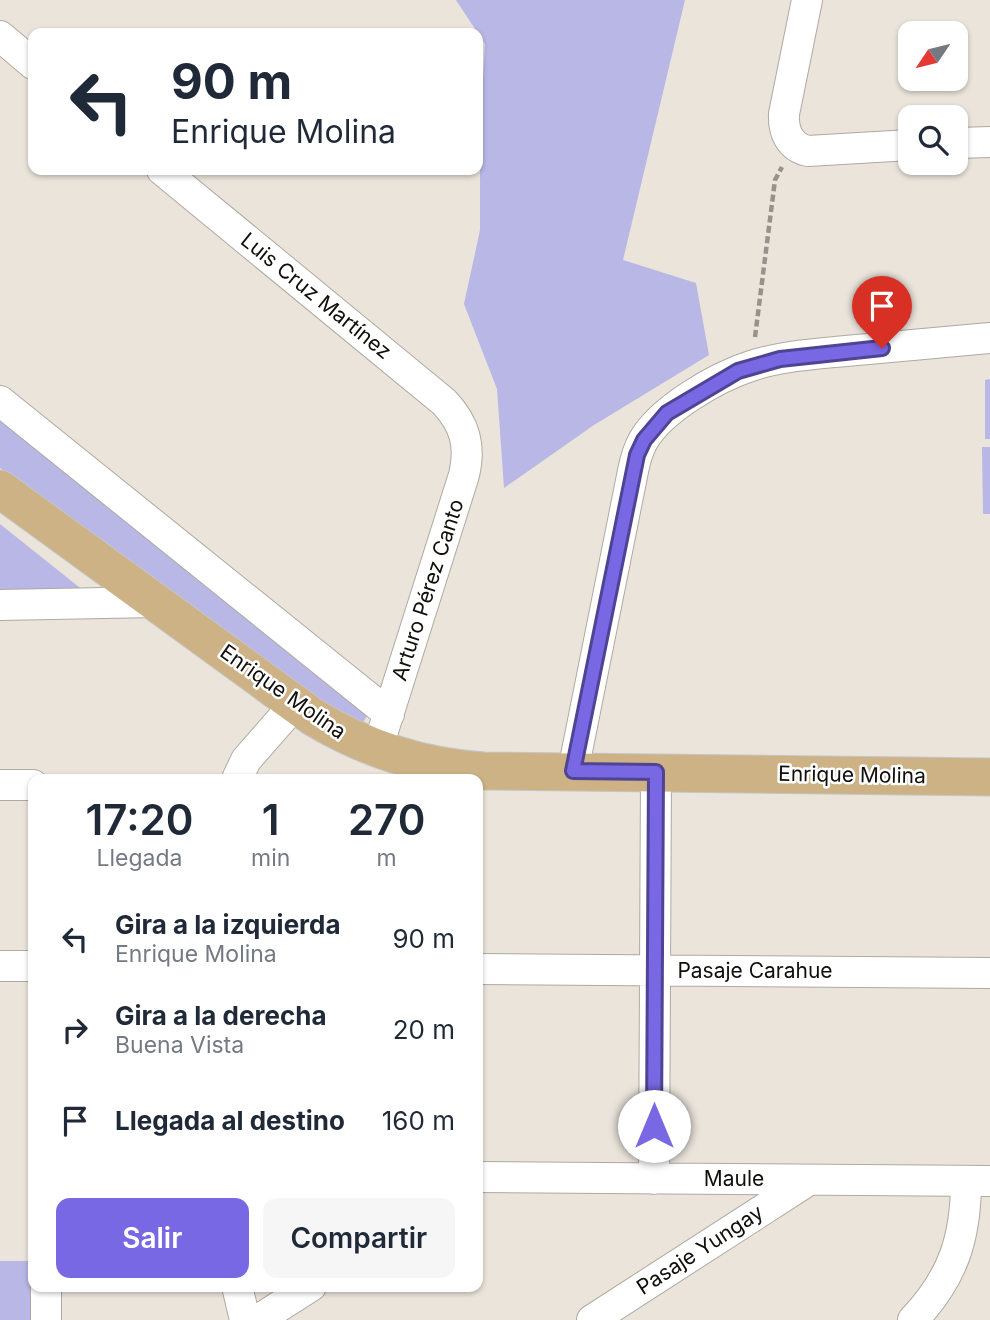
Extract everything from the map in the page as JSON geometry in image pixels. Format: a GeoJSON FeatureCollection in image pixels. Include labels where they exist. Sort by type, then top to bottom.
{"type":"FeatureCollection","features":[{"type":"Feature","properties":{"kind":"main road","name":"Enrique Molina"},"geometry":{"type":"LineString","coordinates":[[0,489],[295,704],[332,729],[377,750],[432,766],[457,769],[990,777]]}},
{"type":"Feature","properties":{"kind":"street"},"geometry":{"type":"LineString","coordinates":[[807,0],[784,114],[785,130],[793,144],[808,151],[898,146]]}},
{"type":"Feature","properties":{"kind":"street"},"geometry":{"type":"LineString","coordinates":[[0,36],[28,60]]}},
{"type":"Feature","properties":{"kind":"street"},"geometry":{"type":"LineString","coordinates":[[968,143],[990,142]]}},
{"type":"Feature","properties":{"kind":"street","name":"Luis Cruz Martínez"},"geometry":{"type":"LineString","coordinates":[[168,175],[444,402],[464,429]]}},
{"type":"Feature","properties":{"kind":"street"},"geometry":{"type":"LineString","coordinates":[[573,771],[637,455],[644,440],[667,413],[752,365],[828,353],[990,338]]}},
{"type":"Feature","properties":{"kind":"street"},"geometry":{"type":"LineString","coordinates":[[0,401],[389,714]]}},
{"type":"Feature","properties":{"kind":"street","name":"Arturo Pérez Canto"},"geometry":{"type":"LineString","coordinates":[[377,750],[464,475],[468,454],[464,429]]}},
{"type":"Feature","properties":{"kind":"street"},"geometry":{"type":"LineString","coordinates":[[0,605],[156,602]]}},
{"type":"Feature","properties":{"kind":"street"},"geometry":{"type":"LineString","coordinates":[[239,774],[246,760],[295,704]]}},
{"type":"Feature","properties":{"kind":"street"},"geometry":{"type":"LineString","coordinates":[[654,1179],[656,772]]}},
{"type":"Feature","properties":{"kind":"street"},"geometry":{"type":"LineString","coordinates":[[0,785],[28,785]]}},
{"type":"Feature","properties":{"kind":"street"},"geometry":{"type":"LineString","coordinates":[[0,966],[28,966]]}},
{"type":"Feature","properties":{"kind":"street","name":"Pasaje Carahue"},"geometry":{"type":"LineString","coordinates":[[483,969],[990,973]]}},
{"type":"Feature","properties":{"kind":"street","name":"Maule"},"geometry":{"type":"LineString","coordinates":[[483,1178],[978,1181]]}},
{"type":"Feature","properties":{"kind":"street","name":"Pasaje Yungay"},"geometry":{"type":"LineString","coordinates":[[592,1320],[809,1180]]}},
{"type":"Feature","properties":{"kind":"street"},"geometry":{"type":"LineString","coordinates":[[913,1320],[938,1290],[956,1256],[978,1181]]}},
{"type":"Feature","properties":{"kind":"street"},"geometry":{"type":"LineString","coordinates":[[46,1292],[46,1320]]}},
{"type":"Feature","properties":{"kind":"street"},"geometry":{"type":"LineString","coordinates":[[238,1292],[244,1320]]}},
{"type":"Feature","properties":{"kind":"street"},"geometry":{"type":"LineString","coordinates":[[258,1320],[302,1292]]}},
{"type":"Feature","properties":{"kind":"path"},"geometry":{"type":"LineString","coordinates":[[752,365],[775,180]]}},
{"type":"Feature","properties":{"kind":"shaded area"},"geometry":{"type":"Polygon","coordinates":[[[456,0],[685,0],[623,260],[696,283],[709,355],[594,425],[504,488],[497,389],[464,304],[480,230],[480,175],[483,175],[485,44],[483,28],[474,28],[456,0]]]}},
{"type":"Feature","properties":{"kind":"shaded area"},"geometry":{"type":"Polygon","coordinates":[[[990,379],[990,439],[985,439],[985,380],[990,379]]]}},
{"type":"Feature","properties":{"kind":"shaded area"},"geometry":{"type":"Polygon","coordinates":[[[0,410],[372,708],[360,727],[344,721],[0,468],[0,410]]]}},
{"type":"Feature","properties":{"kind":"shaded area"},"geometry":{"type":"Polygon","coordinates":[[[982,447],[990,447],[990,514],[983,514],[982,447]]]}},
{"type":"Feature","properties":{"kind":"shaded area"},"geometry":{"type":"Polygon","coordinates":[[[0,524],[84,591],[0,592],[0,524]]]}},
{"type":"Feature","properties":{"kind":"shaded area"},"geometry":{"type":"Polygon","coordinates":[[[0,1261],[28,1261],[31,1320],[0,1320],[0,1261]]]}},
{"type":"Feature","properties":{"kind":"route"},"geometry":{"type":"LineString","coordinates":[[654,1126],[656,772],[573,771],[637,455],[654,425],[667,413],[738,371],[780,359],[882,348]]}}]}
